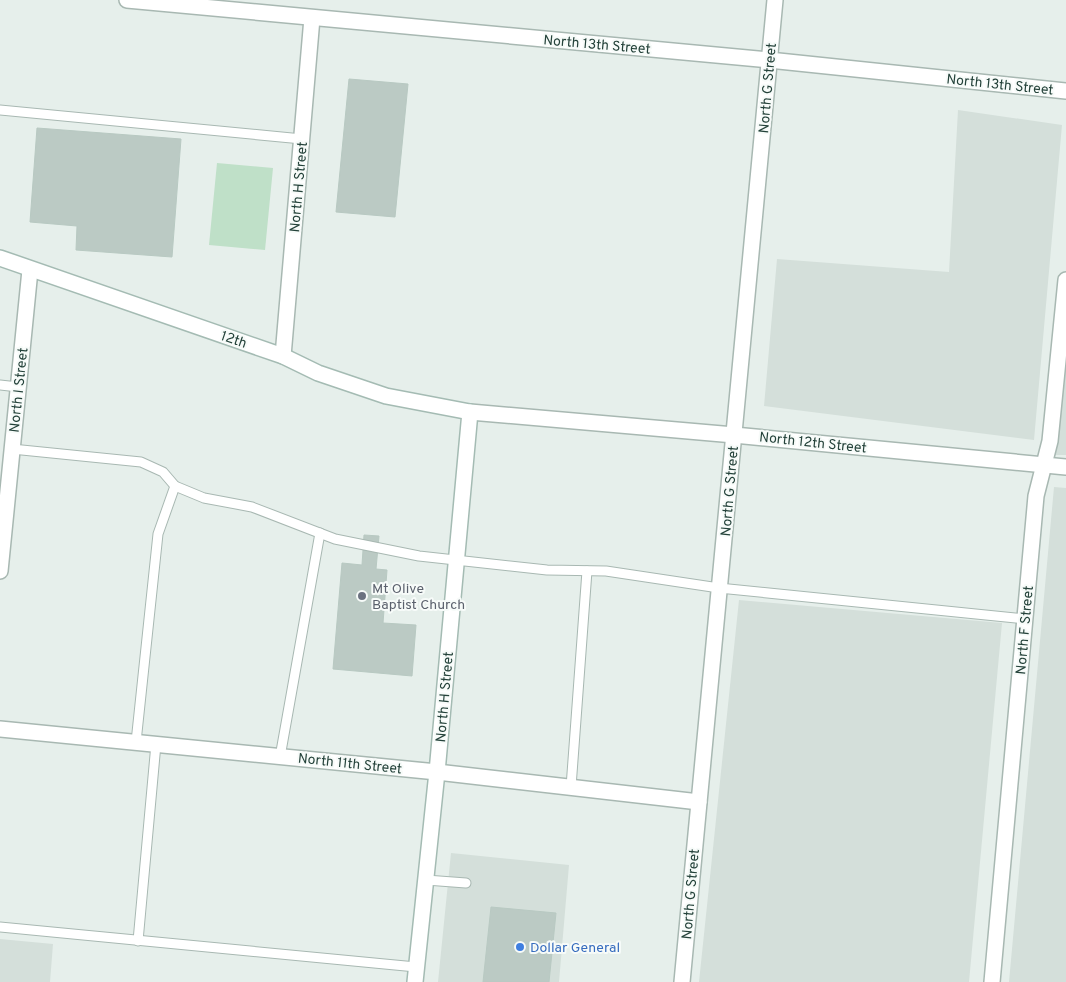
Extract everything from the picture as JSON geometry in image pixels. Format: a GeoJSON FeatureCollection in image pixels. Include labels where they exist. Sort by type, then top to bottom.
{"type":"FeatureCollection","features":[{"type":"Feature","properties":{"kind":"street","name":"North 13th Street"},"geometry":{"type":"LineString","coordinates":[[127,0],[770,60],[1066,91]]}},
{"type":"Feature","properties":{"kind":"street","name":"North G Street"},"geometry":{"type":"LineString","coordinates":[[682,982],[775,0]]}},
{"type":"Feature","properties":{"kind":"street","name":"North H Street"},"geometry":{"type":"LineString","coordinates":[[283,356],[312,18]]}},
{"type":"Feature","properties":{"kind":"street","name":"12th"},"geometry":{"type":"LineString","coordinates":[[0,258],[30,270],[283,356],[318,372],[386,396],[470,412]]}},
{"type":"Feature","properties":{"kind":"street","name":"North I Street"},"geometry":{"type":"LineString","coordinates":[[0,571],[30,270]]}},
{"type":"Feature","properties":{"kind":"street","name":"North F Street"},"geometry":{"type":"LineString","coordinates":[[992,982],[1036,496],[1050,441],[1066,280]]}},
{"type":"Feature","properties":{"kind":"street","name":"North H Street"},"geometry":{"type":"LineString","coordinates":[[416,975],[437,772],[470,412]]}},
{"type":"Feature","properties":{"kind":"street","name":"North 12th Street"},"geometry":{"type":"LineString","coordinates":[[470,412],[1066,467]]}},
{"type":"Feature","properties":{"kind":"street","name":"North 11th Street"},"geometry":{"type":"LineString","coordinates":[[0,729],[437,772],[699,802]]}},
{"type":"Feature","properties":{"kind":"lane"},"geometry":{"type":"LineString","coordinates":[[0,110],[302,139]]}},
{"type":"Feature","properties":{"kind":"lane"},"geometry":{"type":"LineString","coordinates":[[0,385],[18,387]]}},
{"type":"Feature","properties":{"kind":"lane"},"geometry":{"type":"LineString","coordinates":[[12,450],[141,462],[163,472],[175,486],[204,498],[252,507],[335,539],[419,556],[547,570],[606,571],[719,588],[1025,619]]}},
{"type":"Feature","properties":{"kind":"lane"},"geometry":{"type":"LineString","coordinates":[[136,742],[158,534],[175,486]]}},
{"type":"Feature","properties":{"kind":"lane"},"geometry":{"type":"LineString","coordinates":[[280,756],[320,533]]}},
{"type":"Feature","properties":{"kind":"lane"},"geometry":{"type":"LineString","coordinates":[[571,787],[587,571]]}},
{"type":"Feature","properties":{"kind":"lane"},"geometry":{"type":"LineString","coordinates":[[138,940],[156,744]]}},
{"type":"Feature","properties":{"kind":"lane"},"geometry":{"type":"LineString","coordinates":[[426,880],[466,883]]}},
{"type":"Feature","properties":{"kind":"lane"},"geometry":{"type":"LineString","coordinates":[[0,927],[138,940],[416,975]]}},
{"type":"Feature","properties":{"kind":"shaded area"},"geometry":{"type":"Polygon","coordinates":[[[958,110],[1062,125],[1034,440],[764,406],[777,259],[949,272],[958,110]]]}},
{"type":"Feature","properties":{"kind":"shaded area"},"geometry":{"type":"Polygon","coordinates":[[[1066,335],[1066,455],[1055,455],[1066,335]]]}},
{"type":"Feature","properties":{"kind":"shaded area"},"geometry":{"type":"Polygon","coordinates":[[[1054,487],[1066,488],[1066,982],[1009,982],[1054,487]]]}},
{"type":"Feature","properties":{"kind":"shaded area"},"geometry":{"type":"Polygon","coordinates":[[[739,600],[1002,623],[969,982],[699,982],[739,600]]]}},
{"type":"Feature","properties":{"kind":"shaded area"},"geometry":{"type":"Polygon","coordinates":[[[451,853],[569,865],[559,982],[438,982],[451,853]]]}},
{"type":"Feature","properties":{"kind":"shaded area"},"geometry":{"type":"Polygon","coordinates":[[[0,939],[53,944],[50,982],[0,982],[0,939]]]}},
{"type":"Feature","properties":{"kind":"green space"},"geometry":{"type":"Polygon","coordinates":[[[217,163],[273,168],[265,250],[209,245],[217,163]]]}},
{"type":"Feature","properties":{"kind":"building"},"geometry":{"type":"Polygon","coordinates":[[[349,79],[408,84],[395,217],[336,212],[349,79]]]}},
{"type":"Feature","properties":{"kind":"building"},"geometry":{"type":"Polygon","coordinates":[[[37,128],[181,139],[172,257],[76,250],[77,226],[30,222],[37,128]]]}},
{"type":"Feature","properties":{"kind":"building","name":"Mt Olive Baptist Church"},"geometry":{"type":"Polygon","coordinates":[[[364,535],[379,536],[376,569],[387,570],[383,623],[416,625],[412,676],[333,669],[342,563],[362,565],[364,535]]]}},
{"type":"Feature","properties":{"kind":"building","name":"Dollar General"},"geometry":{"type":"Polygon","coordinates":[[[491,907],[556,913],[549,982],[483,982],[491,907]]]}},
{"type":"Feature","properties":{"kind":"place","name":"Mt Olive Baptist Church"},"geometry":{"type":"Point","coordinates":[362,596]}},
{"type":"Feature","properties":{"kind":"place","name":"Dollar General"},"geometry":{"type":"Point","coordinates":[520,947]}}]}
